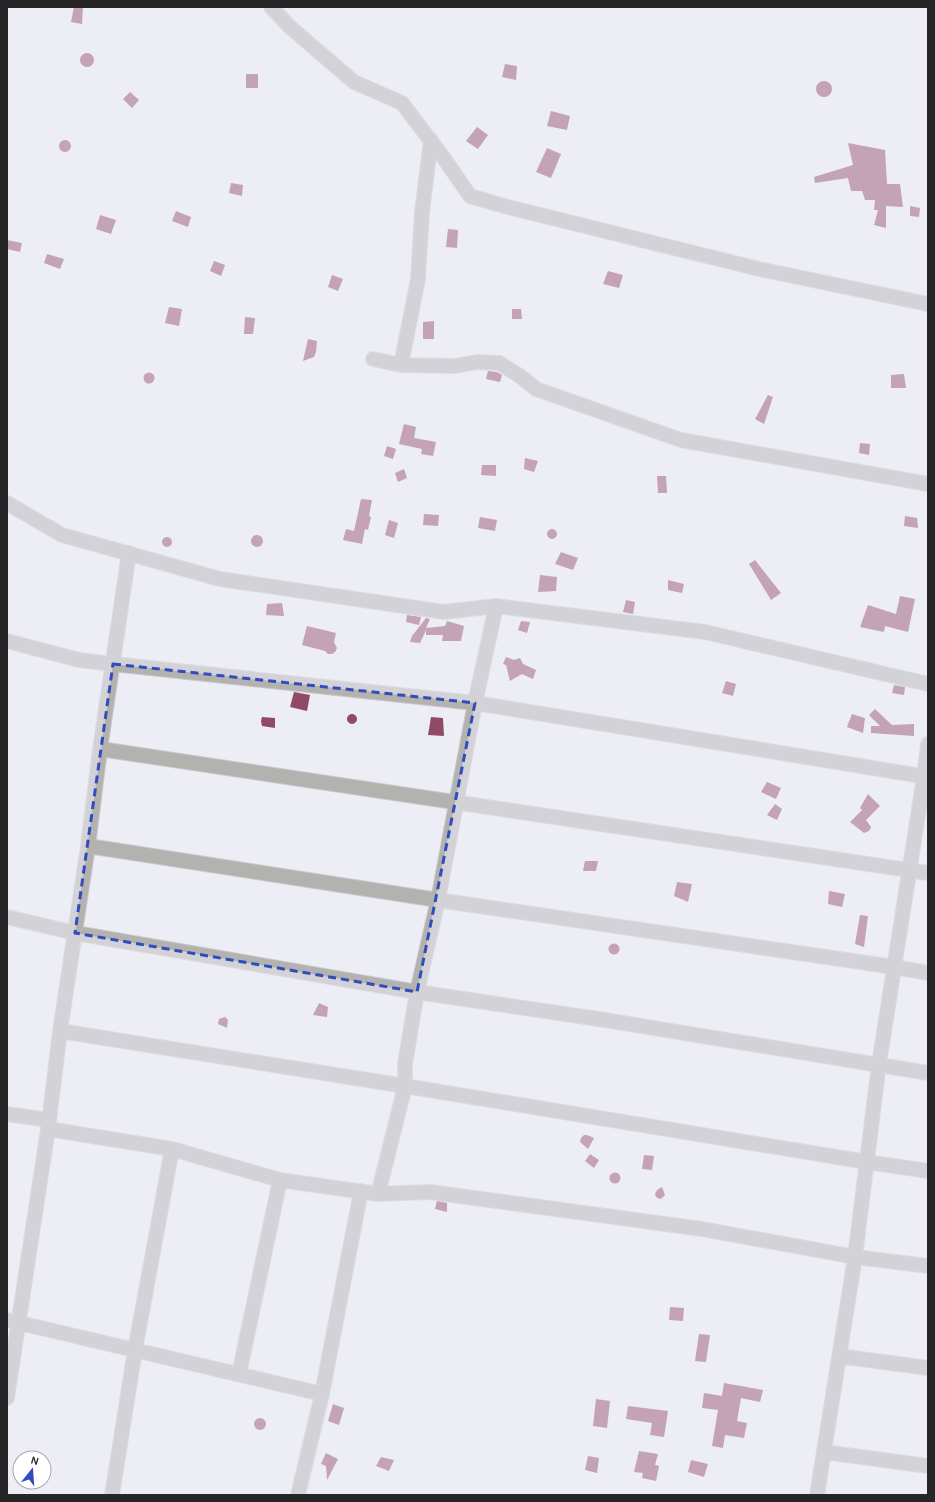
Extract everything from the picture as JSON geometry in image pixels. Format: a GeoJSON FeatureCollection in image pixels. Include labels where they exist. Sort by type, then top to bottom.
{"type":"FeatureCollection","features":[{"type":"Feature","properties":{"kind":"street"},"geometry":{"type":"LineString","coordinates":[[271,7],[290,27],[354,82],[402,103],[431,140],[470,196],[508,207],[759,270],[928,304]]}},
{"type":"Feature","properties":{"kind":"street"},"geometry":{"type":"LineString","coordinates":[[402,366],[418,279],[422,212],[431,140]]}},
{"type":"Feature","properties":{"kind":"street"},"geometry":{"type":"LineString","coordinates":[[373,359],[402,366],[455,366],[477,362],[499,363],[520,376],[536,389],[681,440],[928,484]]}},
{"type":"Feature","properties":{"kind":"street"},"geometry":{"type":"LineString","coordinates":[[7,503],[62,535],[220,579],[444,612],[496,606],[705,632],[928,684]]}},
{"type":"Feature","properties":{"kind":"street"},"geometry":{"type":"LineString","coordinates":[[7,1398],[13,1321],[49,1125],[60,1030],[88,846],[100,749],[129,554]]}},
{"type":"Feature","properties":{"kind":"street"},"geometry":{"type":"LineString","coordinates":[[378,1194],[405,1086],[405,1064],[417,992],[438,900],[475,702],[496,606]]}},
{"type":"Feature","properties":{"kind":"street"},"geometry":{"type":"LineString","coordinates":[[7,640],[79,660],[475,702],[926,777]]}},
{"type":"Feature","properties":{"kind":"street"},"geometry":{"type":"LineString","coordinates":[[817,1495],[855,1257],[879,1064],[909,870],[926,777],[928,744]]}},
{"type":"Feature","properties":{"kind":"street"},"geometry":{"type":"LineString","coordinates":[[100,749],[928,873]]}},
{"type":"Feature","properties":{"kind":"street"},"geometry":{"type":"LineString","coordinates":[[88,846],[928,973]]}},
{"type":"Feature","properties":{"kind":"street"},"geometry":{"type":"LineString","coordinates":[[7,917],[75,933],[417,992],[879,1064],[928,1073]]}},
{"type":"Feature","properties":{"kind":"street"},"geometry":{"type":"LineString","coordinates":[[60,1030],[928,1171]]}},
{"type":"Feature","properties":{"kind":"street"},"geometry":{"type":"LineString","coordinates":[[7,1114],[49,1125],[172,1148],[280,1180],[378,1194],[430,1192],[702,1229],[855,1257],[928,1266]]}},
{"type":"Feature","properties":{"kind":"street"},"geometry":{"type":"LineString","coordinates":[[112,1495],[172,1148]]}},
{"type":"Feature","properties":{"kind":"street"},"geometry":{"type":"LineString","coordinates":[[239,1374],[280,1180]]}},
{"type":"Feature","properties":{"kind":"street"},"geometry":{"type":"LineString","coordinates":[[298,1495],[322,1394],[361,1191]]}},
{"type":"Feature","properties":{"kind":"street"},"geometry":{"type":"LineString","coordinates":[[13,1321],[322,1394]]}},
{"type":"Feature","properties":{"kind":"street"},"geometry":{"type":"LineString","coordinates":[[839,1356],[928,1368]]}},
{"type":"Feature","properties":{"kind":"street"},"geometry":{"type":"LineString","coordinates":[[824,1452],[928,1466]]}},
{"type":"Feature","properties":{"kind":"highlighted area"},"geometry":{"type":"Polygon","coordinates":[[[113,664],[475,703],[417,992],[75,933],[113,664]]]}},
{"type":"Feature","properties":{"kind":"building"},"geometry":{"type":"Polygon","coordinates":[[[74,7],[83,7],[82,24],[71,22],[74,7]]]}},
{"type":"Feature","properties":{"kind":"building"},"geometry":{"type":"Polygon","coordinates":[[[87,53],[92,55],[94,60],[92,65],[87,67],[82,65],[80,60],[82,55],[87,53]]]}},
{"type":"Feature","properties":{"kind":"building"},"geometry":{"type":"Polygon","coordinates":[[[505,64],[517,66],[516,80],[502,77],[505,64]]]}},
{"type":"Feature","properties":{"kind":"building"},"geometry":{"type":"Polygon","coordinates":[[[246,74],[258,74],[258,88],[246,88],[246,74]]]}},
{"type":"Feature","properties":{"kind":"building"},"geometry":{"type":"Polygon","coordinates":[[[821,81],[827,81],[832,86],[830,95],[827,97],[821,97],[816,92],[816,86],[821,81]]]}},
{"type":"Feature","properties":{"kind":"building"},"geometry":{"type":"Polygon","coordinates":[[[130,92],[139,100],[132,108],[123,99],[130,92]]]}},
{"type":"Feature","properties":{"kind":"building"},"geometry":{"type":"Polygon","coordinates":[[[551,111],[570,116],[567,130],[547,126],[551,111]]]}},
{"type":"Feature","properties":{"kind":"building"},"geometry":{"type":"Polygon","coordinates":[[[477,127],[488,135],[478,149],[466,141],[477,127]]]}},
{"type":"Feature","properties":{"kind":"building"},"geometry":{"type":"Polygon","coordinates":[[[63,140],[67,140],[71,146],[67,152],[63,152],[59,148],[59,144],[63,140]]]}},
{"type":"Feature","properties":{"kind":"building"},"geometry":{"type":"Polygon","coordinates":[[[848,143],[885,150],[887,184],[900,184],[903,207],[886,206],[886,228],[874,225],[878,210],[874,210],[875,200],[865,200],[862,191],[851,191],[848,178],[815,183],[814,177],[853,165],[848,143]]]}},
{"type":"Feature","properties":{"kind":"building"},"geometry":{"type":"Polygon","coordinates":[[[547,148],[561,154],[551,178],[536,172],[547,148]]]}},
{"type":"Feature","properties":{"kind":"building"},"geometry":{"type":"Polygon","coordinates":[[[231,183],[243,185],[242,196],[229,193],[231,183]]]}},
{"type":"Feature","properties":{"kind":"building"},"geometry":{"type":"Polygon","coordinates":[[[910,206],[920,208],[919,217],[910,216],[910,206]]]}},
{"type":"Feature","properties":{"kind":"building"},"geometry":{"type":"Polygon","coordinates":[[[176,211],[191,217],[188,227],[172,221],[176,211]]]}},
{"type":"Feature","properties":{"kind":"building"},"geometry":{"type":"Polygon","coordinates":[[[100,215],[116,220],[111,234],[96,229],[100,215]]]}},
{"type":"Feature","properties":{"kind":"building"},"geometry":{"type":"Polygon","coordinates":[[[448,229],[458,230],[457,248],[446,247],[448,229]]]}},
{"type":"Feature","properties":{"kind":"building"},"geometry":{"type":"Polygon","coordinates":[[[7,240],[22,243],[20,252],[7,249],[7,240]]]}},
{"type":"Feature","properties":{"kind":"building"},"geometry":{"type":"Polygon","coordinates":[[[47,254],[64,259],[60,269],[44,263],[47,254]]]}},
{"type":"Feature","properties":{"kind":"building"},"geometry":{"type":"Polygon","coordinates":[[[214,261],[225,265],[221,276],[210,271],[214,261]]]}},
{"type":"Feature","properties":{"kind":"building"},"geometry":{"type":"Polygon","coordinates":[[[608,271],[623,275],[619,288],[603,284],[608,271]]]}},
{"type":"Feature","properties":{"kind":"building"},"geometry":{"type":"Polygon","coordinates":[[[332,275],[343,279],[338,291],[328,287],[332,275]]]}},
{"type":"Feature","properties":{"kind":"building"},"geometry":{"type":"Polygon","coordinates":[[[169,307],[182,309],[179,326],[165,323],[169,307]]]}},
{"type":"Feature","properties":{"kind":"building"},"geometry":{"type":"Polygon","coordinates":[[[512,309],[521,309],[522,319],[512,319],[512,309]]]}},
{"type":"Feature","properties":{"kind":"building"},"geometry":{"type":"Polygon","coordinates":[[[245,317],[255,318],[253,334],[244,334],[245,317]]]}},
{"type":"Feature","properties":{"kind":"building"},"geometry":{"type":"Polygon","coordinates":[[[434,321],[434,339],[423,339],[423,322],[434,321]]]}},
{"type":"Feature","properties":{"kind":"building"},"geometry":{"type":"Polygon","coordinates":[[[308,339],[317,341],[316,352],[314,357],[303,361],[308,339]]]}},
{"type":"Feature","properties":{"kind":"building"},"geometry":{"type":"Polygon","coordinates":[[[488,371],[497,372],[502,375],[500,382],[486,379],[488,371]]]}},
{"type":"Feature","properties":{"kind":"building"},"geometry":{"type":"Polygon","coordinates":[[[149,372],[153,374],[155,378],[153,382],[149,384],[145,382],[143,378],[145,374],[149,372]]]}},
{"type":"Feature","properties":{"kind":"building"},"geometry":{"type":"Polygon","coordinates":[[[904,374],[906,388],[891,388],[891,375],[904,374]]]}},
{"type":"Feature","properties":{"kind":"building"},"geometry":{"type":"Polygon","coordinates":[[[768,395],[773,397],[764,424],[755,419],[768,395]]]}},
{"type":"Feature","properties":{"kind":"building"},"geometry":{"type":"Polygon","coordinates":[[[404,424],[416,427],[414,438],[436,442],[433,456],[421,454],[422,449],[399,444],[404,424]]]}},
{"type":"Feature","properties":{"kind":"building"},"geometry":{"type":"Polygon","coordinates":[[[860,443],[870,444],[869,455],[859,453],[860,443]]]}},
{"type":"Feature","properties":{"kind":"building"},"geometry":{"type":"Polygon","coordinates":[[[387,446],[396,449],[393,459],[384,456],[387,446]]]}},
{"type":"Feature","properties":{"kind":"building"},"geometry":{"type":"Polygon","coordinates":[[[525,458],[538,461],[534,472],[524,469],[525,458]]]}},
{"type":"Feature","properties":{"kind":"building"},"geometry":{"type":"Polygon","coordinates":[[[482,465],[496,465],[496,476],[481,475],[482,465]]]}},
{"type":"Feature","properties":{"kind":"building"},"geometry":{"type":"Polygon","coordinates":[[[404,469],[407,478],[398,482],[395,473],[404,469]]]}},
{"type":"Feature","properties":{"kind":"building"},"geometry":{"type":"Polygon","coordinates":[[[657,476],[666,476],[667,493],[658,493],[657,476]]]}},
{"type":"Feature","properties":{"kind":"building"},"geometry":{"type":"Polygon","coordinates":[[[361,499],[372,500],[369,516],[371,517],[368,530],[365,529],[362,544],[343,540],[346,529],[354,531],[361,499]]]}},
{"type":"Feature","properties":{"kind":"building"},"geometry":{"type":"Polygon","coordinates":[[[424,514],[439,515],[438,526],[423,525],[424,514]]]}},
{"type":"Feature","properties":{"kind":"building"},"geometry":{"type":"Polygon","coordinates":[[[905,516],[917,518],[918,528],[904,526],[905,516]]]}},
{"type":"Feature","properties":{"kind":"building"},"geometry":{"type":"Polygon","coordinates":[[[480,517],[497,520],[495,531],[478,528],[480,517]]]}},
{"type":"Feature","properties":{"kind":"building"},"geometry":{"type":"Polygon","coordinates":[[[389,520],[398,523],[394,538],[385,535],[389,520]]]}},
{"type":"Feature","properties":{"kind":"building"},"geometry":{"type":"Polygon","coordinates":[[[550,529],[554,529],[556,530],[556,538],[550,539],[547,536],[547,532],[550,529]]]}},
{"type":"Feature","properties":{"kind":"building"},"geometry":{"type":"Polygon","coordinates":[[[257,535],[261,537],[263,541],[261,545],[257,547],[253,545],[251,541],[253,537],[257,535]]]}},
{"type":"Feature","properties":{"kind":"building"},"geometry":{"type":"Polygon","coordinates":[[[165,537],[169,537],[171,538],[171,546],[165,547],[162,544],[162,540],[165,537]]]}},
{"type":"Feature","properties":{"kind":"building"},"geometry":{"type":"Polygon","coordinates":[[[561,552],[578,558],[573,570],[555,564],[561,552]]]}},
{"type":"Feature","properties":{"kind":"building"},"geometry":{"type":"Polygon","coordinates":[[[755,560],[781,593],[771,600],[749,564],[755,560]]]}},
{"type":"Feature","properties":{"kind":"building"},"geometry":{"type":"Polygon","coordinates":[[[540,575],[557,577],[556,591],[538,592],[540,575]]]}},
{"type":"Feature","properties":{"kind":"building"},"geometry":{"type":"Polygon","coordinates":[[[668,580],[684,584],[682,593],[668,590],[668,580]]]}},
{"type":"Feature","properties":{"kind":"building"},"geometry":{"type":"Polygon","coordinates":[[[900,596],[915,599],[908,632],[885,626],[884,632],[860,627],[868,605],[896,614],[900,596]]]}},
{"type":"Feature","properties":{"kind":"building"},"geometry":{"type":"Polygon","coordinates":[[[626,600],[635,602],[633,614],[623,612],[626,600]]]}},
{"type":"Feature","properties":{"kind":"building"},"geometry":{"type":"Polygon","coordinates":[[[282,603],[284,616],[266,615],[267,604],[282,603]]]}},
{"type":"Feature","properties":{"kind":"building"},"geometry":{"type":"Polygon","coordinates":[[[407,615],[421,617],[419,625],[406,622],[407,615]]]}},
{"type":"Feature","properties":{"kind":"building"},"geometry":{"type":"Polygon","coordinates":[[[426,618],[430,619],[426,628],[445,626],[447,621],[464,626],[461,641],[442,641],[443,635],[426,635],[426,630],[420,643],[410,642],[412,636],[426,618]]]}},
{"type":"Feature","properties":{"kind":"building"},"geometry":{"type":"Polygon","coordinates":[[[521,621],[530,622],[527,633],[518,630],[521,621]]]}},
{"type":"Feature","properties":{"kind":"building"},"geometry":{"type":"Polygon","coordinates":[[[307,626],[336,633],[334,642],[337,648],[335,652],[328,654],[325,651],[302,645],[307,626]]]}},
{"type":"Feature","properties":{"kind":"building"},"geometry":{"type":"Polygon","coordinates":[[[506,657],[514,660],[520,658],[523,664],[536,670],[533,679],[522,674],[510,681],[506,665],[503,664],[506,657]]]}},
{"type":"Feature","properties":{"kind":"building"},"geometry":{"type":"Polygon","coordinates":[[[726,681],[736,684],[733,696],[722,693],[726,681]]]}},
{"type":"Feature","properties":{"kind":"building"},"geometry":{"type":"Polygon","coordinates":[[[894,685],[905,687],[904,695],[892,693],[894,685]]]}},
{"type":"Feature","properties":{"kind":"building"},"geometry":{"type":"Polygon","coordinates":[[[294,692],[310,695],[307,711],[290,707],[294,692]]]}},
{"type":"Feature","properties":{"kind":"building"},"geometry":{"type":"Polygon","coordinates":[[[875,709],[892,725],[914,724],[914,736],[871,733],[871,726],[880,726],[869,715],[875,709]]]}},
{"type":"Feature","properties":{"kind":"building"},"geometry":{"type":"Polygon","coordinates":[[[350,714],[354,714],[356,715],[356,723],[350,724],[347,721],[347,717],[350,714]]]}},
{"type":"Feature","properties":{"kind":"building"},"geometry":{"type":"Polygon","coordinates":[[[852,714],[865,718],[863,733],[847,727],[852,714]]]}},
{"type":"Feature","properties":{"kind":"building"},"geometry":{"type":"Polygon","coordinates":[[[262,717],[275,718],[275,728],[262,726],[262,717]]]}},
{"type":"Feature","properties":{"kind":"building"},"geometry":{"type":"Polygon","coordinates":[[[431,717],[443,718],[444,736],[428,735],[431,717]]]}},
{"type":"Feature","properties":{"kind":"building"},"geometry":{"type":"Polygon","coordinates":[[[767,782],[781,788],[776,799],[761,792],[767,782]]]}},
{"type":"Feature","properties":{"kind":"building"},"geometry":{"type":"Polygon","coordinates":[[[868,794],[880,806],[866,820],[871,827],[869,831],[864,833],[850,822],[862,810],[860,808],[868,794]]]}},
{"type":"Feature","properties":{"kind":"building"},"geometry":{"type":"Polygon","coordinates":[[[775,804],[782,809],[777,820],[767,815],[775,804]]]}},
{"type":"Feature","properties":{"kind":"building"},"geometry":{"type":"Polygon","coordinates":[[[585,861],[598,861],[596,871],[583,871],[585,861]]]}},
{"type":"Feature","properties":{"kind":"building"},"geometry":{"type":"Polygon","coordinates":[[[677,882],[692,884],[688,902],[674,896],[677,882]]]}},
{"type":"Feature","properties":{"kind":"building"},"geometry":{"type":"Polygon","coordinates":[[[829,891],[845,894],[842,907],[828,904],[829,891]]]}},
{"type":"Feature","properties":{"kind":"building"},"geometry":{"type":"Polygon","coordinates":[[[860,915],[868,916],[864,947],[855,944],[860,915]]]}},
{"type":"Feature","properties":{"kind":"building"},"geometry":{"type":"Polygon","coordinates":[[[612,944],[616,944],[618,945],[618,953],[612,954],[609,951],[609,947],[612,944]]]}},
{"type":"Feature","properties":{"kind":"building"},"geometry":{"type":"Polygon","coordinates":[[[319,1003],[328,1007],[327,1017],[313,1015],[319,1003]]]}},
{"type":"Feature","properties":{"kind":"building"},"geometry":{"type":"Polygon","coordinates":[[[225,1017],[228,1020],[227,1028],[218,1024],[219,1019],[225,1017]]]}},
{"type":"Feature","properties":{"kind":"building"},"geometry":{"type":"Polygon","coordinates":[[[584,1135],[594,1138],[588,1149],[580,1142],[584,1135]]]}},
{"type":"Feature","properties":{"kind":"building"},"geometry":{"type":"Polygon","coordinates":[[[590,1154],[599,1160],[594,1168],[585,1161],[590,1154]]]}},
{"type":"Feature","properties":{"kind":"building"},"geometry":{"type":"Polygon","coordinates":[[[644,1155],[654,1156],[652,1170],[642,1169],[644,1155]]]}},
{"type":"Feature","properties":{"kind":"building"},"geometry":{"type":"Polygon","coordinates":[[[613,1173],[617,1173],[619,1174],[619,1182],[613,1183],[610,1180],[610,1176],[613,1173]]]}},
{"type":"Feature","properties":{"kind":"building"},"geometry":{"type":"Polygon","coordinates":[[[662,1187],[665,1195],[660,1199],[656,1197],[655,1194],[657,1190],[662,1187]]]}},
{"type":"Feature","properties":{"kind":"building"},"geometry":{"type":"Polygon","coordinates":[[[437,1201],[447,1203],[447,1212],[435,1209],[437,1201]]]}},
{"type":"Feature","properties":{"kind":"building"},"geometry":{"type":"Polygon","coordinates":[[[670,1307],[684,1308],[683,1321],[669,1320],[670,1307]]]}},
{"type":"Feature","properties":{"kind":"building"},"geometry":{"type":"Polygon","coordinates":[[[699,1334],[710,1335],[706,1362],[695,1361],[699,1334]]]}},
{"type":"Feature","properties":{"kind":"building"},"geometry":{"type":"Polygon","coordinates":[[[724,1383],[763,1390],[760,1402],[741,1398],[737,1421],[747,1423],[744,1438],[725,1435],[723,1448],[712,1446],[718,1410],[702,1408],[704,1393],[722,1396],[724,1383]]]}},
{"type":"Feature","properties":{"kind":"building"},"geometry":{"type":"Polygon","coordinates":[[[596,1399],[610,1401],[607,1428],[593,1426],[596,1399]]]}},
{"type":"Feature","properties":{"kind":"building"},"geometry":{"type":"Polygon","coordinates":[[[333,1404],[344,1408],[339,1425],[328,1421],[333,1404]]]}},
{"type":"Feature","properties":{"kind":"building"},"geometry":{"type":"Polygon","coordinates":[[[628,1406],[668,1411],[664,1437],[650,1435],[652,1423],[626,1419],[628,1406]]]}},
{"type":"Feature","properties":{"kind":"building"},"geometry":{"type":"Polygon","coordinates":[[[262,1418],[265,1419],[265,1429],[258,1430],[255,1429],[254,1422],[255,1419],[262,1418]]]}},
{"type":"Feature","properties":{"kind":"building"},"geometry":{"type":"Polygon","coordinates":[[[639,1451],[658,1454],[655,1465],[659,1466],[656,1481],[642,1478],[643,1473],[634,1472],[639,1451]]]}},
{"type":"Feature","properties":{"kind":"building"},"geometry":{"type":"Polygon","coordinates":[[[326,1453],[338,1459],[327,1480],[326,1466],[321,1464],[326,1453]]]}},
{"type":"Feature","properties":{"kind":"building"},"geometry":{"type":"Polygon","coordinates":[[[588,1456],[599,1458],[597,1473],[585,1470],[588,1456]]]}},
{"type":"Feature","properties":{"kind":"building"},"geometry":{"type":"Polygon","coordinates":[[[381,1457],[394,1460],[389,1471],[376,1466],[381,1457]]]}},
{"type":"Feature","properties":{"kind":"building"},"geometry":{"type":"Polygon","coordinates":[[[691,1460],[708,1464],[704,1477],[688,1472],[691,1460]]]}}]}
